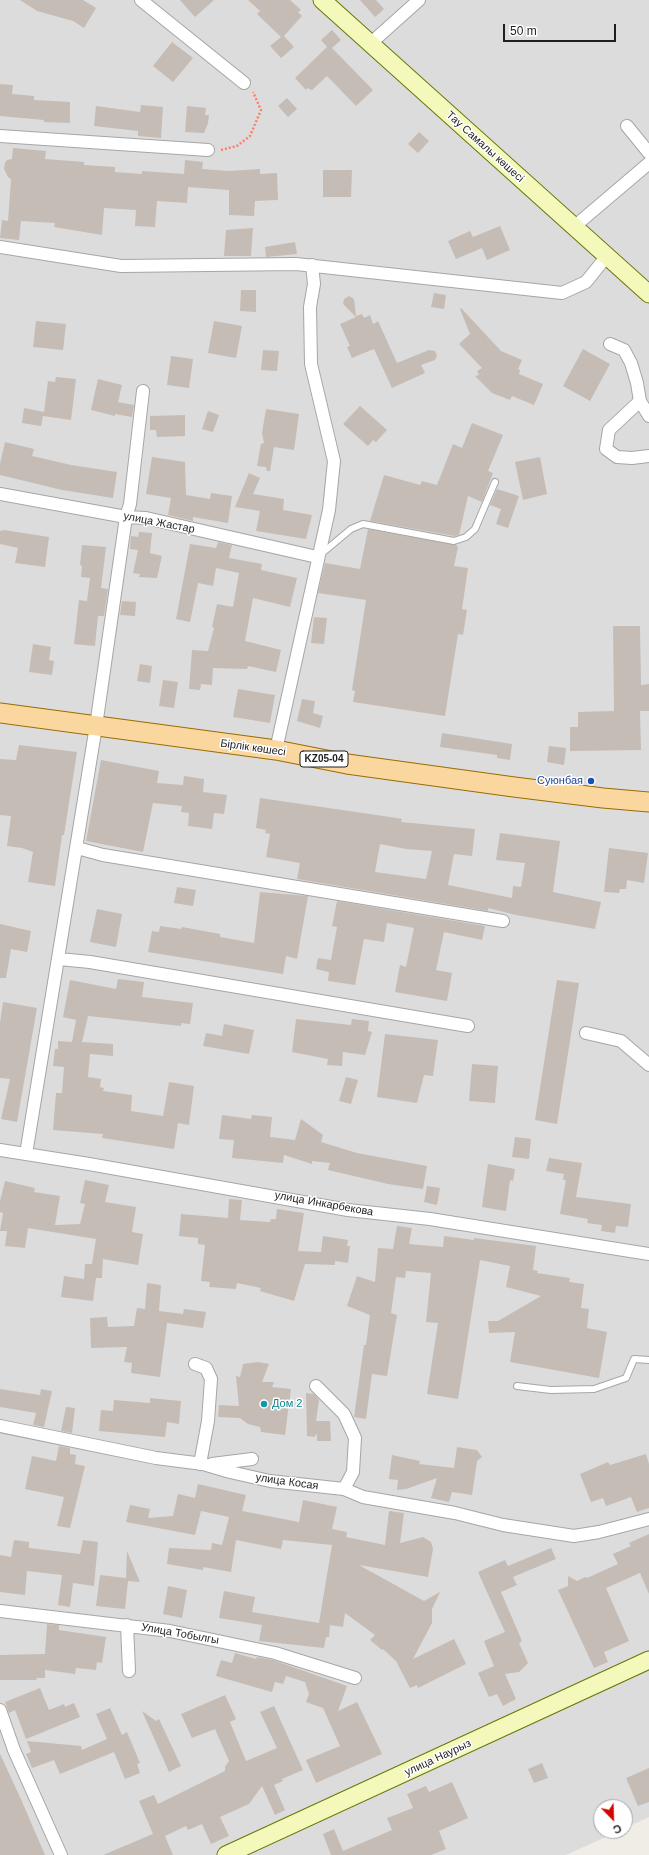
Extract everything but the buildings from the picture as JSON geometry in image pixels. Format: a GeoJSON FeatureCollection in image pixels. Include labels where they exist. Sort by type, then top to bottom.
{"type":"FeatureCollection","features":[{"type":"Feature","properties":{"kind":"main road","name":"Бірлік көшесі"},"geometry":{"type":"LineString","coordinates":[[0,713],[276,750],[347,764],[521,788],[649,802]]}},
{"type":"Feature","properties":{"kind":"street"},"geometry":{"type":"LineString","coordinates":[[141,0],[244,83]]}},
{"type":"Feature","properties":{"kind":"street","name":"Тау Самалы көшесі"},"geometry":{"type":"LineString","coordinates":[[322,0],[574,226],[606,257],[649,294]]}},
{"type":"Feature","properties":{"kind":"street"},"geometry":{"type":"LineString","coordinates":[[371,43],[418,0]]}},
{"type":"Feature","properties":{"kind":"street"},"geometry":{"type":"LineString","coordinates":[[627,126],[649,153]]}},
{"type":"Feature","properties":{"kind":"street"},"geometry":{"type":"LineString","coordinates":[[0,136],[208,150]]}},
{"type":"Feature","properties":{"kind":"street"},"geometry":{"type":"LineString","coordinates":[[574,226],[649,163]]}},
{"type":"Feature","properties":{"kind":"street"},"geometry":{"type":"LineString","coordinates":[[0,247],[120,266],[296,264],[562,292],[586,282],[606,257]]}},
{"type":"Feature","properties":{"kind":"street"},"geometry":{"type":"LineString","coordinates":[[276,750],[317,557],[329,510],[334,461],[311,364],[310,307],[314,284],[312,265]]}},
{"type":"Feature","properties":{"kind":"street"},"geometry":{"type":"LineString","coordinates":[[610,344],[624,350],[631,363],[637,383],[640,401],[649,416]]}},
{"type":"Feature","properties":{"kind":"street"},"geometry":{"type":"LineString","coordinates":[[26,1154],[77,848],[89,759],[96,726],[126,517],[130,504],[143,391]]}},
{"type":"Feature","properties":{"kind":"street"},"geometry":{"type":"LineString","coordinates":[[640,401],[609,430],[606,449],[617,457],[632,458],[649,456]]}},
{"type":"Feature","properties":{"kind":"street","name":"улица Жастар"},"geometry":{"type":"LineString","coordinates":[[0,494],[26,497],[126,517],[146,518],[317,557]]}},
{"type":"Feature","properties":{"kind":"street"},"geometry":{"type":"LineString","coordinates":[[77,848],[103,854],[503,921]]}},
{"type":"Feature","properties":{"kind":"street"},"geometry":{"type":"LineString","coordinates":[[59,959],[97,964],[468,1026]]}},
{"type":"Feature","properties":{"kind":"street"},"geometry":{"type":"LineString","coordinates":[[586,1033],[621,1041],[649,1065]]}},
{"type":"Feature","properties":{"kind":"street","name":"улица Инкарбекова"},"geometry":{"type":"LineString","coordinates":[[0,1150],[90,1164],[348,1210],[430,1219],[649,1254]]}},
{"type":"Feature","properties":{"kind":"street"},"geometry":{"type":"LineString","coordinates":[[195,1364],[206,1368],[212,1379],[203,1464],[252,1459]]}},
{"type":"Feature","properties":{"kind":"street"},"geometry":{"type":"LineString","coordinates":[[316,1386],[344,1414],[355,1438],[353,1472],[344,1490]]}},
{"type":"Feature","properties":{"kind":"street","name":"улица Косая"},"geometry":{"type":"LineString","coordinates":[[0,1426],[156,1458],[203,1464],[270,1481],[344,1490],[363,1497],[455,1513],[496,1524],[574,1536],[599,1532],[649,1519]]}},
{"type":"Feature","properties":{"kind":"street","name":"Улица Тобылгы"},"geometry":{"type":"LineString","coordinates":[[0,1611],[170,1631],[275,1653],[355,1678]]}},
{"type":"Feature","properties":{"kind":"street"},"geometry":{"type":"LineString","coordinates":[[127,1625],[129,1671]]}},
{"type":"Feature","properties":{"kind":"street","name":"улица Наурыз"},"geometry":{"type":"LineString","coordinates":[[226,1855],[649,1660]]}},
{"type":"Feature","properties":{"kind":"street"},"geometry":{"type":"LineString","coordinates":[[0,1710],[14,1750],[61,1855]]}},
{"type":"Feature","properties":{"kind":"lane"},"geometry":{"type":"LineString","coordinates":[[317,557],[351,529],[363,524],[454,541],[466,537],[475,529],[495,482]]}},
{"type":"Feature","properties":{"kind":"lane"},"geometry":{"type":"LineString","coordinates":[[517,1386],[552,1390],[594,1389],[626,1378],[634,1359],[649,1360]]}},
{"type":"Feature","properties":{"kind":"path"},"geometry":{"type":"LineString","coordinates":[[208,150],[224,150],[237,146],[250,136],[261,110],[252,90],[244,83]]}},
{"type":"Feature","properties":{"kind":"shaded area"},"geometry":{"type":"Polygon","coordinates":[[[0,0],[649,0],[649,1817],[633,1824],[633,1799],[593,1799],[593,1839],[601,1839],[566,1855],[0,1855],[0,0]]]}},
{"type":"Feature","properties":{"kind":"place","name":"Суюнбая"},"geometry":{"type":"Point","coordinates":[591,781]}},
{"type":"Feature","properties":{"kind":"place","name":"Дом 2"},"geometry":{"type":"Point","coordinates":[264,1404]}}]}
